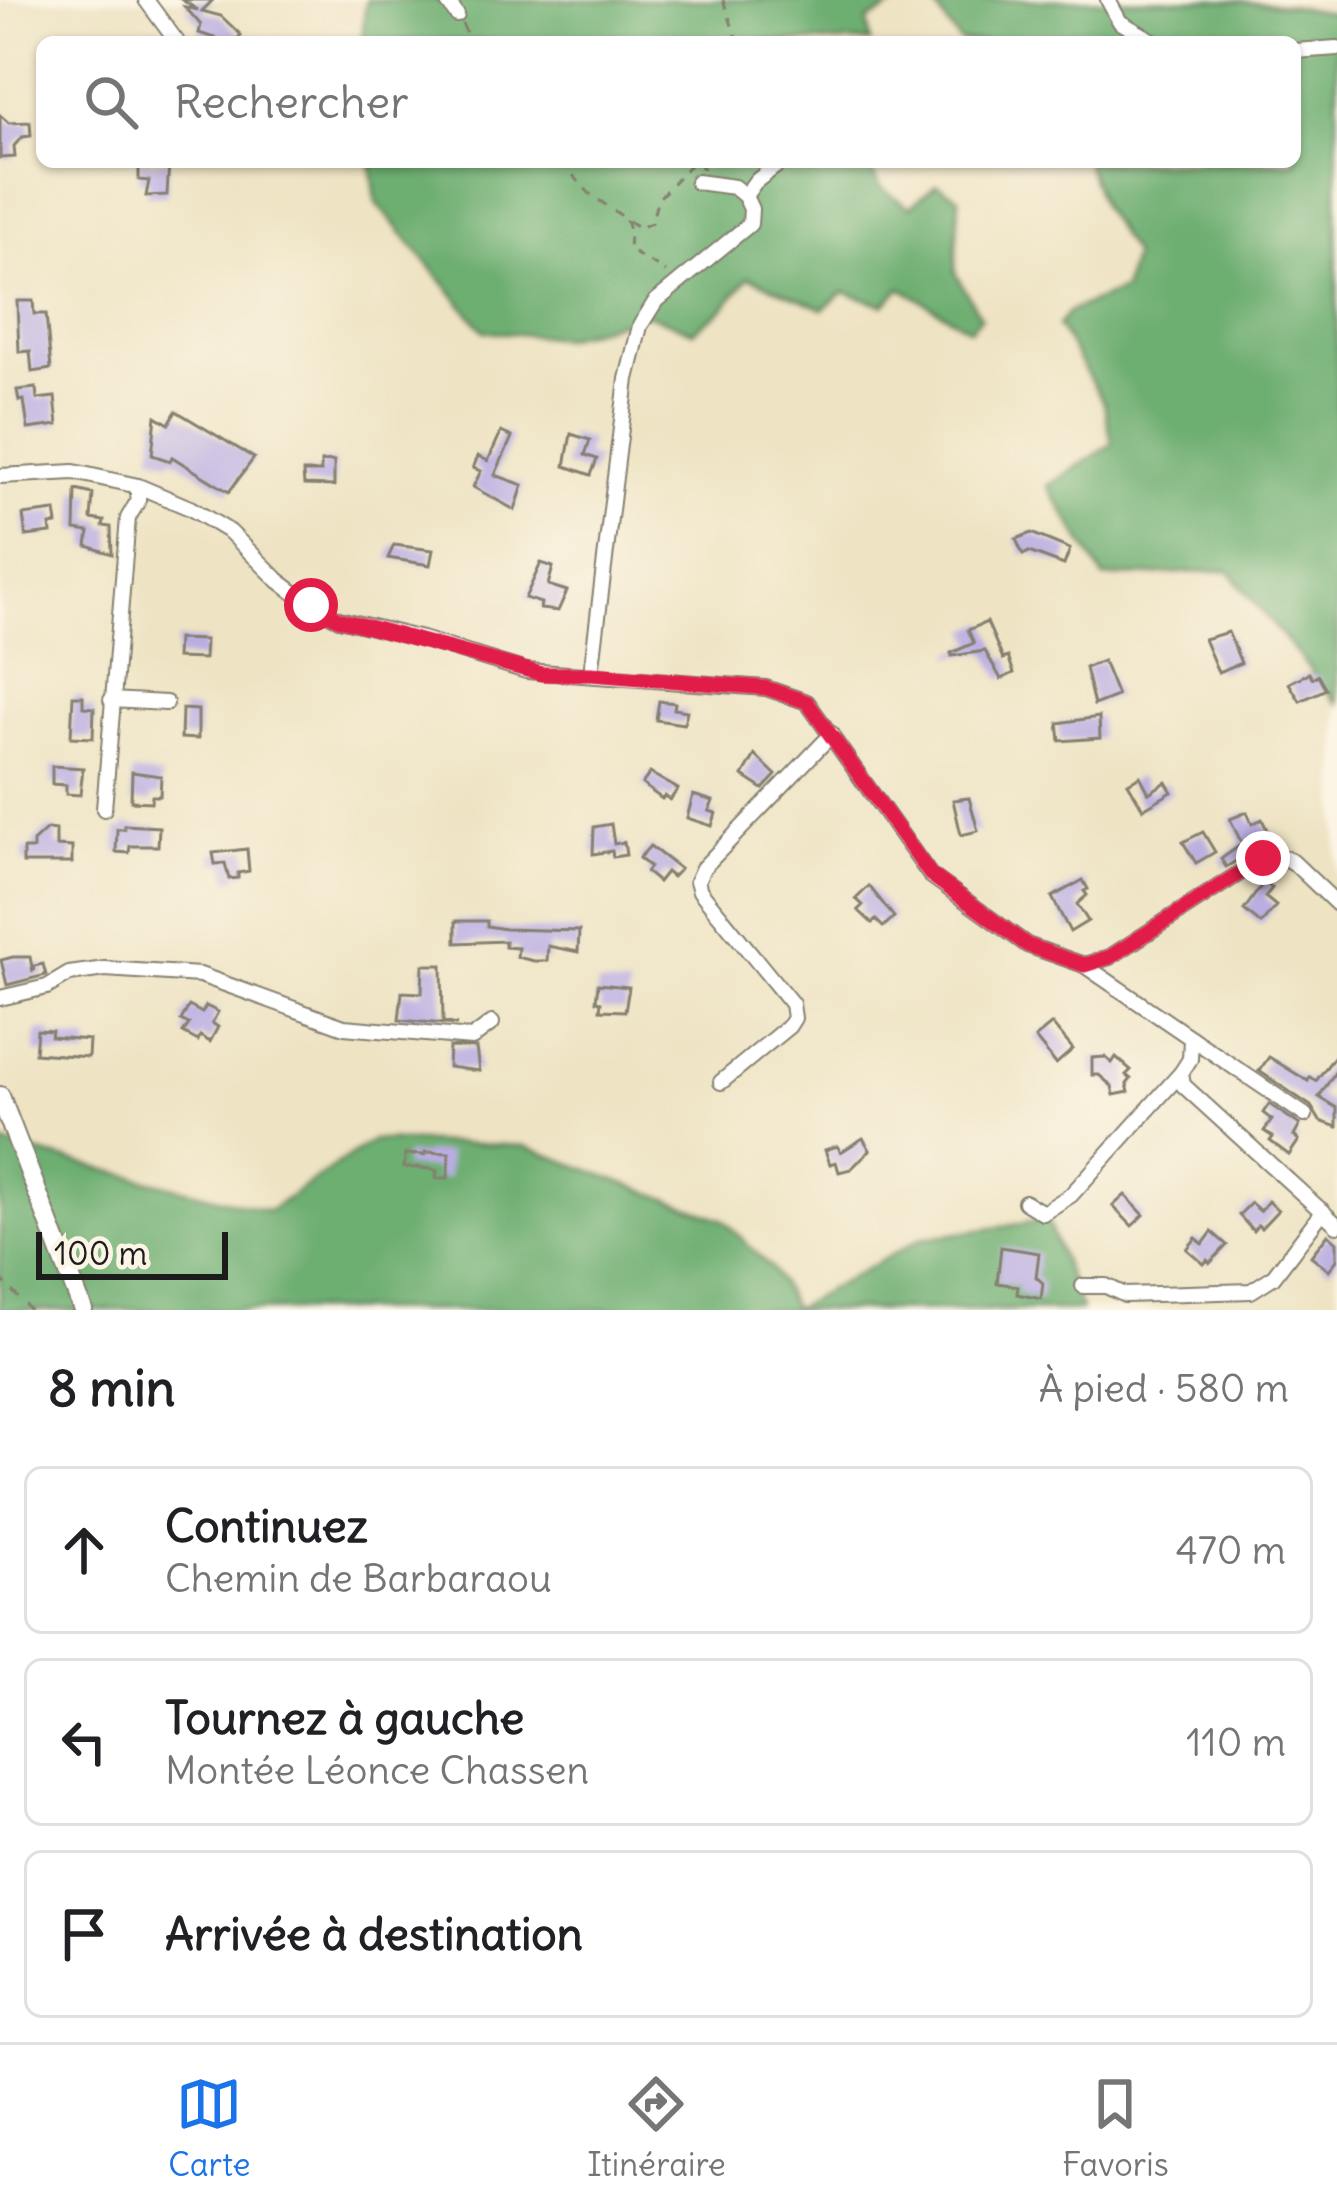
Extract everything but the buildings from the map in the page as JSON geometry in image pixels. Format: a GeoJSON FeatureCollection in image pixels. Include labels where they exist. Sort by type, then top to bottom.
{"type":"FeatureCollection","features":[{"type":"Feature","properties":{"kind":"main road"},"geometry":{"type":"LineString","coordinates":[[0,1096],[83,1310]]}},
{"type":"Feature","properties":{"kind":"street"},"geometry":{"type":"LineString","coordinates":[[146,0],[173,36]]}},
{"type":"Feature","properties":{"kind":"street"},"geometry":{"type":"LineString","coordinates":[[446,0],[457,15]]}},
{"type":"Feature","properties":{"kind":"street"},"geometry":{"type":"LineString","coordinates":[[1108,0],[1120,22],[1144,36]]}},
{"type":"Feature","properties":{"kind":"street"},"geometry":{"type":"LineString","coordinates":[[1301,51],[1337,48]]}},
{"type":"Feature","properties":{"kind":"street"},"geometry":{"type":"LineString","coordinates":[[745,196],[773,168]]}},
{"type":"Feature","properties":{"kind":"street"},"geometry":{"type":"LineString","coordinates":[[591,674],[640,326],[655,302],[751,224],[752,209],[745,196],[700,175]]}},
{"type":"Feature","properties":{"kind":"street"},"geometry":{"type":"LineString","coordinates":[[0,476],[74,472],[138,486],[230,532],[279,581],[339,619],[526,671],[785,692],[807,702],[930,874],[1027,945],[1084,965],[1305,1115]]}},
{"type":"Feature","properties":{"kind":"street"},"geometry":{"type":"LineString","coordinates":[[104,809],[128,518],[138,501],[138,486]]}},
{"type":"Feature","properties":{"kind":"street"},"geometry":{"type":"LineString","coordinates":[[111,700],[166,703]]}},
{"type":"Feature","properties":{"kind":"street"},"geometry":{"type":"LineString","coordinates":[[721,1082],[789,1026],[794,1011],[697,881],[703,868],[832,734]]}},
{"type":"Feature","properties":{"kind":"street"},"geometry":{"type":"LineString","coordinates":[[1084,965],[1110,957],[1263,858],[1293,862],[1337,904]]}},
{"type":"Feature","properties":{"kind":"street"},"geometry":{"type":"LineString","coordinates":[[0,998],[46,987],[69,974],[106,969],[200,975],[344,1027],[472,1038],[492,1023]]}},
{"type":"Feature","properties":{"kind":"street"},"geometry":{"type":"LineString","coordinates":[[1025,1202],[1042,1213],[1072,1195],[1180,1073],[1190,1059],[1191,1038]]}},
{"type":"Feature","properties":{"kind":"street"},"geometry":{"type":"LineString","coordinates":[[1180,1073],[1183,1085],[1337,1225]]}},
{"type":"Feature","properties":{"kind":"street"},"geometry":{"type":"LineString","coordinates":[[1083,1286],[1106,1286],[1125,1295],[1251,1292],[1273,1277],[1323,1211]]}},
{"type":"Feature","properties":{"kind":"path"},"geometry":{"type":"LineString","coordinates":[[723,0],[736,36]]}},
{"type":"Feature","properties":{"kind":"path"},"geometry":{"type":"LineString","coordinates":[[457,15],[468,36]]}},
{"type":"Feature","properties":{"kind":"path"},"geometry":{"type":"LineString","coordinates":[[566,168],[590,194],[639,228],[652,223],[658,199],[687,168]]}},
{"type":"Feature","properties":{"kind":"path"},"geometry":{"type":"LineString","coordinates":[[694,168],[700,175]]}},
{"type":"Feature","properties":{"kind":"path"},"geometry":{"type":"LineString","coordinates":[[626,219],[628,250],[680,281]]}},
{"type":"Feature","properties":{"kind":"path"},"geometry":{"type":"LineString","coordinates":[[0,1278],[30,1310]]}},
{"type":"Feature","properties":{"kind":"green space"},"geometry":{"type":"Polygon","coordinates":[[[366,0],[905,0],[868,21],[869,36],[363,36],[366,0]]]}},
{"type":"Feature","properties":{"kind":"green space"},"geometry":{"type":"Polygon","coordinates":[[[931,0],[1215,0],[1288,5],[1337,15],[1337,703],[1228,570],[1104,578],[1048,486],[1112,444],[1104,403],[1058,326],[1068,312],[1123,290],[1133,255],[1101,206],[1088,168],[1301,168],[1301,36],[956,36],[931,0]]]}},
{"type":"Feature","properties":{"kind":"green space"},"geometry":{"type":"Polygon","coordinates":[[[372,168],[875,168],[871,171],[881,188],[910,207],[937,184],[959,197],[955,273],[981,317],[970,329],[901,288],[884,305],[844,292],[823,309],[749,277],[723,309],[693,331],[647,314],[563,338],[484,331],[376,202],[372,168]]]}},
{"type":"Feature","properties":{"kind":"green space"},"geometry":{"type":"Polygon","coordinates":[[[373,1140],[524,1146],[722,1219],[772,1269],[794,1309],[920,1239],[1047,1220],[1081,1310],[0,1310],[0,1143],[269,1211],[373,1140]]]}},
{"type":"Feature","properties":{"kind":"route"},"geometry":{"type":"LineString","coordinates":[[311,605],[339,619],[526,671],[766,688],[807,702],[930,874],[1027,945],[1084,965],[1110,957],[1263,858]]}}]}
